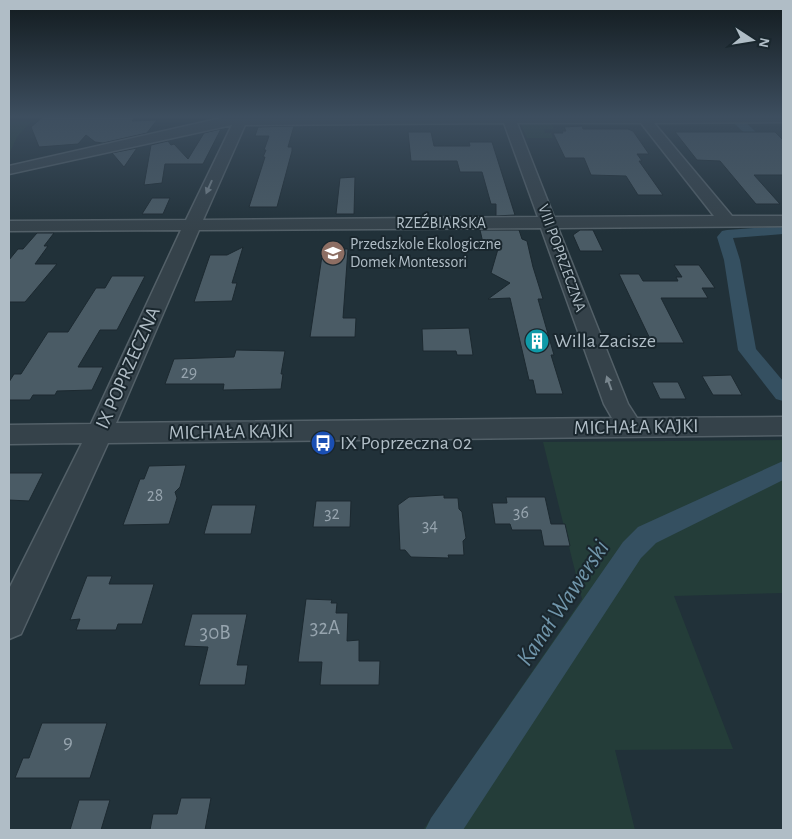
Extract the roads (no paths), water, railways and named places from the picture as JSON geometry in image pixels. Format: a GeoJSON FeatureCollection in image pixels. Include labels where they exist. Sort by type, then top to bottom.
{"type":"FeatureCollection","features":[{"type":"Feature","properties":{"kind":"street"},"geometry":{"type":"LineString","coordinates":[[9,170],[77,155]]}},
{"type":"Feature","properties":{"kind":"street","name":"IX POPRZECZNA"},"geometry":{"type":"LineString","coordinates":[[9,623],[99,434],[223,155]]}},
{"type":"Feature","properties":{"kind":"street","name":"VIII POPRZECZNA"},"geometry":{"type":"LineString","coordinates":[[523,155],[616,404],[628,427]]}},
{"type":"Feature","properties":{"kind":"street"},"geometry":{"type":"LineString","coordinates":[[674,155],[727,222]]}},
{"type":"Feature","properties":{"kind":"street","name":"RZEŹBIARSKA"},"geometry":{"type":"LineString","coordinates":[[9,226],[783,221]]}},
{"type":"Feature","properties":{"kind":"street","name":"MICHAŁA KAJKI"},"geometry":{"type":"LineString","coordinates":[[9,434],[783,426]]}},
{"type":"Feature","properties":{"kind":"waterway","name":"Kanał Wawerski"},"geometry":{"type":"LineString","coordinates":[[774,155],[783,164]]}},
{"type":"Feature","properties":{"kind":"waterway","name":"Kanał Wawerski"},"geometry":{"type":"LineString","coordinates":[[783,230],[727,234],[725,237],[732,260],[747,350],[783,394]]}},
{"type":"Feature","properties":{"kind":"waterway","name":"Kanał Wawerski"},"geometry":{"type":"LineString","coordinates":[[443,830],[632,550],[647,535],[783,470]]}},
{"type":"Feature","properties":{"kind":"place","name":"Przedszkole Ekologiczne Domek Montessori"},"geometry":{"type":"Point","coordinates":[333,253]}},
{"type":"Feature","properties":{"kind":"place","name":"Willa Zacisze"},"geometry":{"type":"Point","coordinates":[537,341]}},
{"type":"Feature","properties":{"kind":"place","name":"IX Poprzeczna 02"},"geometry":{"type":"Point","coordinates":[323,443]}}]}
